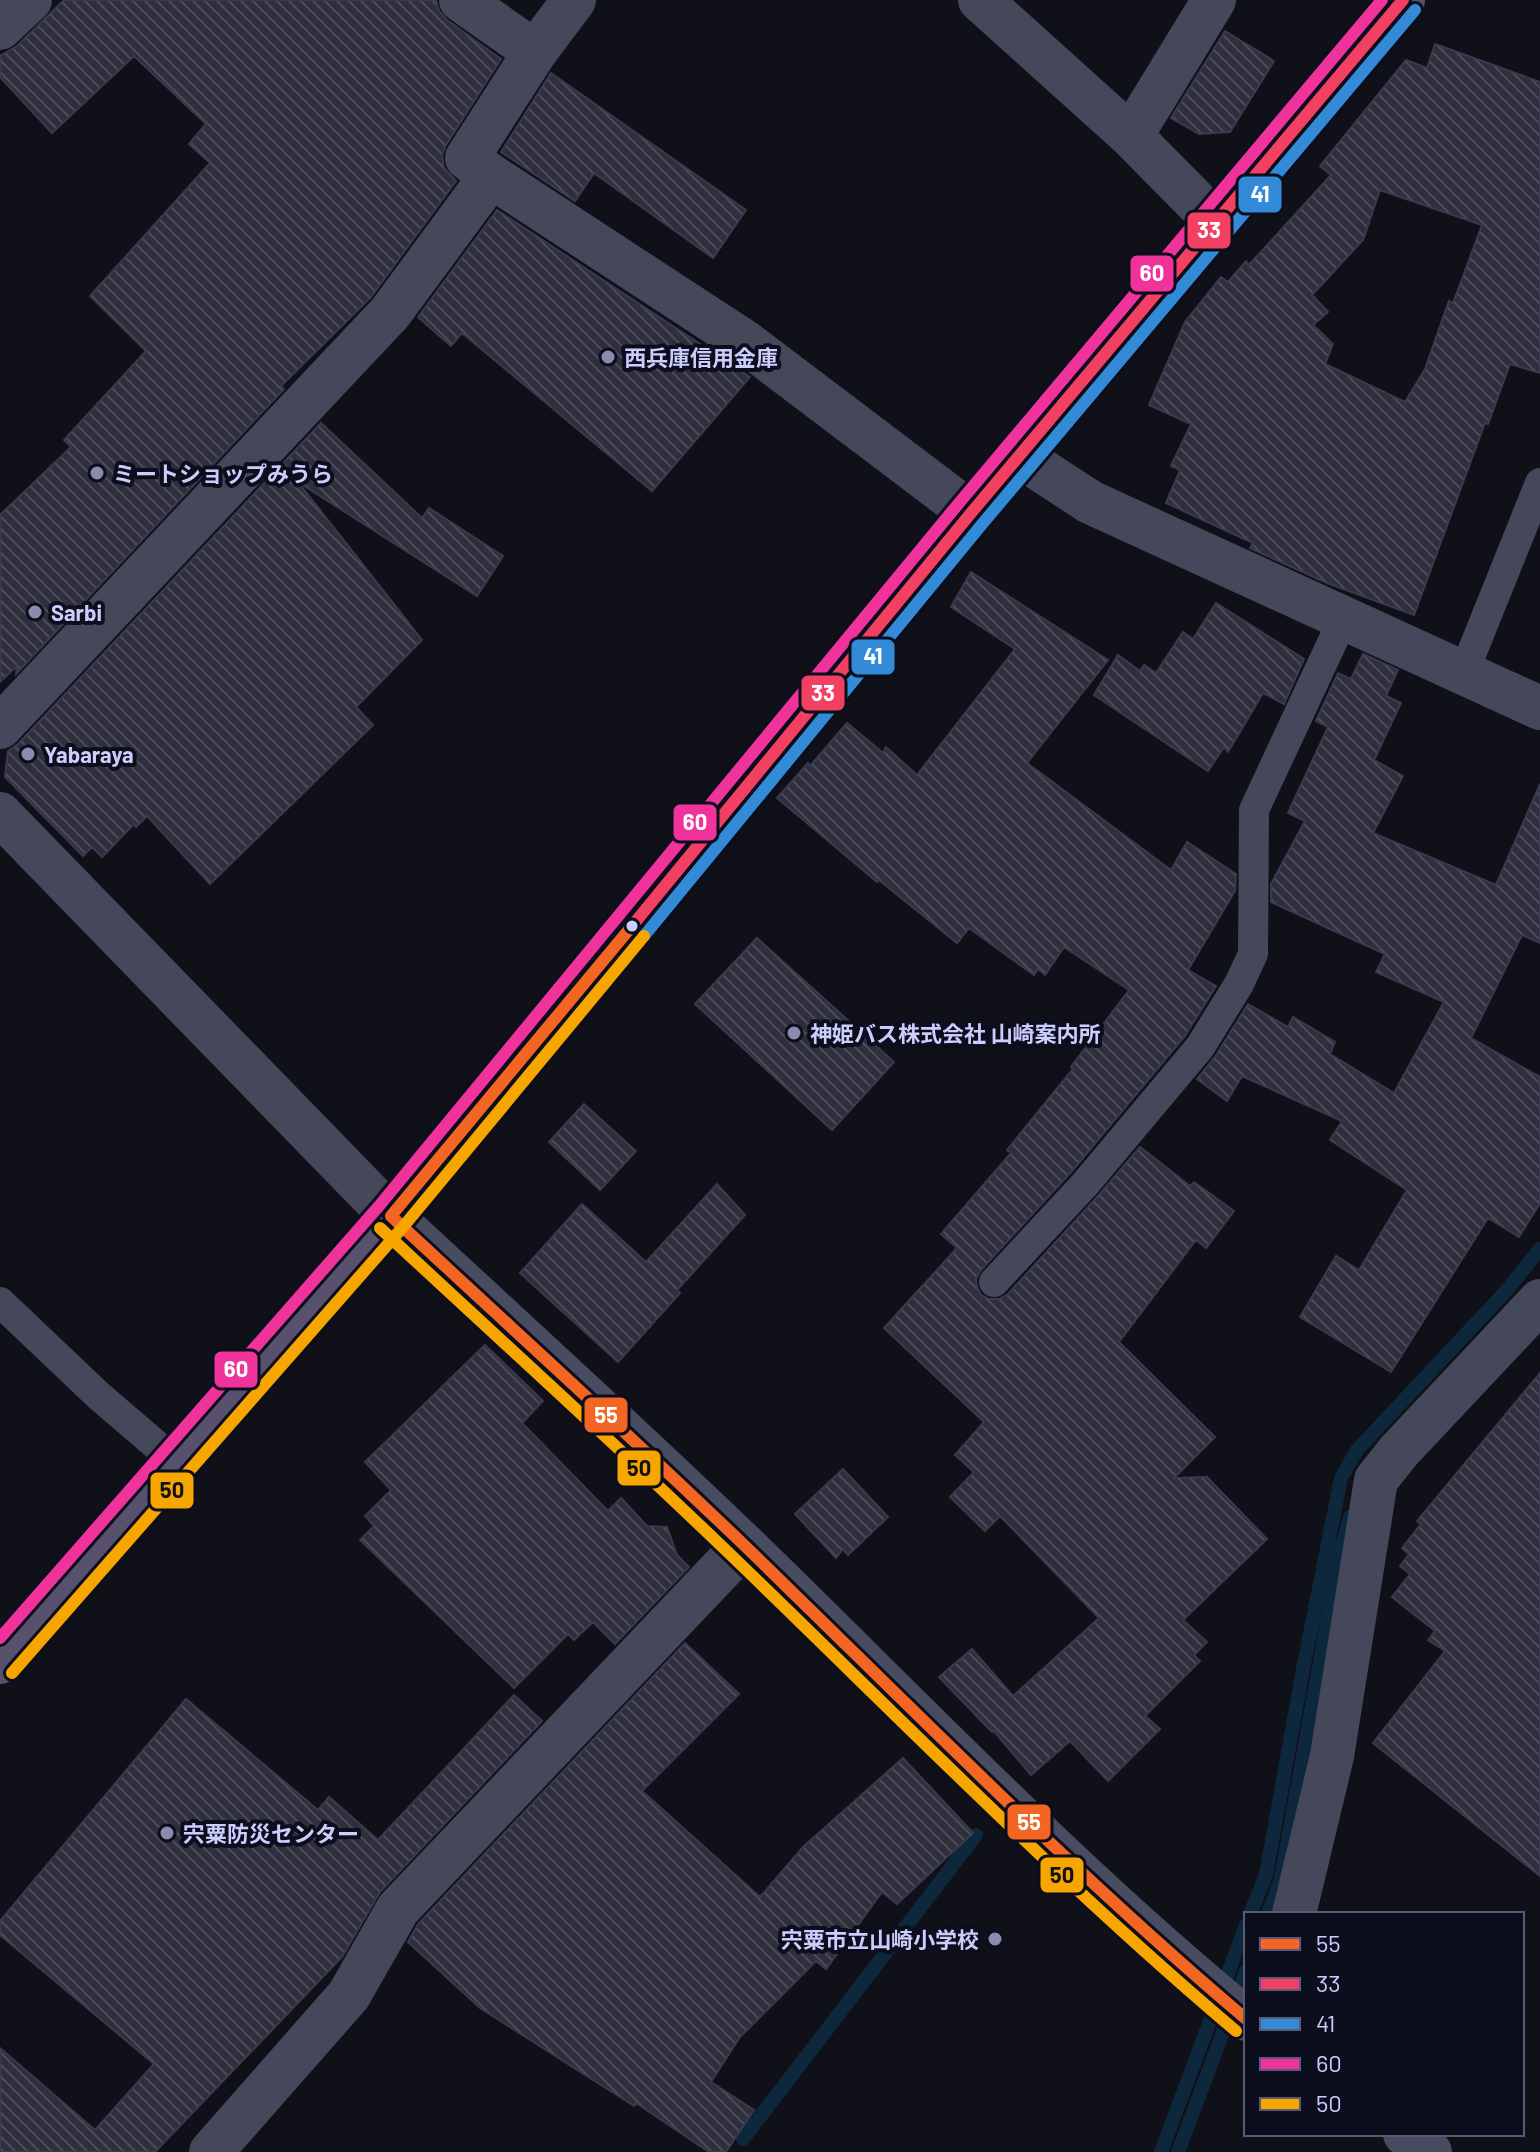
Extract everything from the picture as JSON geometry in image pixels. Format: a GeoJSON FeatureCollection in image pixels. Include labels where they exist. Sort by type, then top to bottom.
{"type":"FeatureCollection","features":[{"type":"Feature","properties":{"kind":"main road"},"geometry":{"type":"LineString","coordinates":[[0,1662],[391,1216],[971,513],[1403,0]]}},
{"type":"Feature","properties":{"kind":"street"},"geometry":{"type":"LineString","coordinates":[[0,28],[30,0]]}},
{"type":"Feature","properties":{"kind":"street"},"geometry":{"type":"LineString","coordinates":[[461,0],[535,52]]}},
{"type":"Feature","properties":{"kind":"street"},"geometry":{"type":"LineString","coordinates":[[574,0],[535,52],[467,158],[745,342],[971,513]]}},
{"type":"Feature","properties":{"kind":"street"},"geometry":{"type":"LineString","coordinates":[[980,0],[1131,136],[1216,222]]}},
{"type":"Feature","properties":{"kind":"street"},"geometry":{"type":"LineString","coordinates":[[1131,136],[1214,0]]}},
{"type":"Feature","properties":{"kind":"street"},"geometry":{"type":"LineString","coordinates":[[0,727],[390,313],[491,176]]}},
{"type":"Feature","properties":{"kind":"street"},"geometry":{"type":"LineString","coordinates":[[1021,457],[1090,502],[1540,708]]}},
{"type":"Feature","properties":{"kind":"street"},"geometry":{"type":"LineString","coordinates":[[0,814],[391,1216],[744,1545],[942,1742],[1084,1877],[1171,1957],[1244,2017]]}},
{"type":"Feature","properties":{"kind":"street"},"geometry":{"type":"LineString","coordinates":[[1294,1912],[1332,1756],[1376,1480],[1399,1451],[1540,1301]]}},
{"type":"Feature","properties":{"kind":"street"},"geometry":{"type":"LineString","coordinates":[[211,2152],[349,1995],[398,1909],[744,1545]]}},
{"type":"Feature","properties":{"kind":"street"},"geometry":{"type":"LineString","coordinates":[[1408,2136],[1430,2152]]}},
{"type":"Feature","properties":{"kind":"lane"},"geometry":{"type":"LineString","coordinates":[[1464,672],[1540,483]]}},
{"type":"Feature","properties":{"kind":"lane"},"geometry":{"type":"LineString","coordinates":[[994,1282],[1086,1183],[1200,1047],[1239,984],[1253,954],[1254,810],[1344,617]]}},
{"type":"Feature","properties":{"kind":"lane"},"geometry":{"type":"LineString","coordinates":[[0,1302],[99,1396],[176,1462]]}},
{"type":"Feature","properties":{"kind":"building"},"geometry":{"type":"Polygon","coordinates":[[[64,0],[436,0],[439,11],[447,20],[501,59],[442,155],[444,168],[456,181],[371,297],[281,386],[284,389],[16,674],[17,666],[0,682],[0,515],[71,447],[64,440],[146,351],[90,296],[210,163],[189,144],[206,124],[134,56],[52,133],[0,77],[0,56],[17,46],[64,0]]]}},
{"type":"Feature","properties":{"kind":"building"},"geometry":{"type":"Polygon","coordinates":[[[1225,31],[1274,61],[1230,132],[1199,134],[1171,118],[1225,31]]]}},
{"type":"Feature","properties":{"kind":"building"},"geometry":{"type":"Polygon","coordinates":[[[1435,44],[1540,82],[1540,373],[1510,364],[1414,615],[1327,583],[1250,548],[1253,543],[1166,503],[1180,470],[1171,466],[1191,424],[1149,405],[1185,322],[1221,277],[1228,282],[1246,261],[1249,265],[1331,175],[1320,166],[1406,60],[1427,68],[1435,44]],[[1380,190],[1363,240],[1312,295],[1328,312],[1313,325],[1333,344],[1325,364],[1405,402],[1425,369],[1449,301],[1453,303],[1482,225],[1380,190]]]}},
{"type":"Feature","properties":{"kind":"building"},"geometry":{"type":"Polygon","coordinates":[[[551,73],[746,210],[713,258],[594,173],[575,201],[501,152],[551,73]]]}},
{"type":"Feature","properties":{"kind":"building","name":"西兵庫信用金庫"},"geometry":{"type":"Polygon","coordinates":[[[497,210],[750,377],[652,491],[462,333],[451,346],[418,317],[497,210]]]}},
{"type":"Feature","properties":{"kind":"building"},"geometry":{"type":"Polygon","coordinates":[[[321,423],[422,518],[429,508],[503,556],[477,596],[298,482],[422,640],[356,707],[373,725],[210,884],[147,816],[136,827],[134,824],[102,857],[92,847],[83,856],[5,777],[8,751],[18,744],[321,423]]]}},
{"type":"Feature","properties":{"kind":"building"},"geometry":{"type":"Polygon","coordinates":[[[971,572],[1108,660],[1027,763],[1171,870],[1187,842],[1236,874],[1235,891],[1188,970],[1216,986],[1185,1036],[976,1279],[981,1295],[999,1299],[1007,1295],[1140,1147],[1190,1186],[1194,1182],[1234,1211],[1206,1248],[1196,1240],[1119,1342],[1215,1437],[1174,1478],[1207,1477],[1267,1539],[1183,1620],[1207,1642],[1194,1655],[1200,1661],[1145,1716],[1160,1729],[1108,1781],[1070,1741],[1031,1775],[993,1730],[939,1677],[972,1649],[1013,1696],[1099,1618],[1000,1516],[985,1531],[950,1497],[974,1472],[955,1455],[984,1422],[884,1328],[957,1248],[941,1234],[1011,1153],[1007,1150],[1073,1069],[1071,1067],[1129,990],[1064,947],[1045,975],[1038,969],[1034,975],[969,928],[957,943],[879,880],[877,882],[777,798],[847,723],[883,753],[886,747],[917,775],[1015,649],[951,607],[971,572]]]}},
{"type":"Feature","properties":{"kind":"building"},"geometry":{"type":"Polygon","coordinates":[[[1216,603],[1304,659],[1284,704],[1263,693],[1228,752],[1224,747],[1208,771],[1094,695],[1118,655],[1140,671],[1144,665],[1156,673],[1183,632],[1193,639],[1216,603]]]}},
{"type":"Feature","properties":{"kind":"building"},"geometry":{"type":"Polygon","coordinates":[[[1363,654],[1398,670],[1386,696],[1401,703],[1374,760],[1403,776],[1373,833],[1496,885],[1540,784],[1540,943],[1522,935],[1471,1038],[1540,1077],[1540,1203],[1519,1237],[1488,1218],[1391,1372],[1300,1317],[1336,1256],[1359,1270],[1407,1190],[1330,1140],[1342,1121],[1242,1076],[1227,1101],[1197,1079],[1215,1057],[1248,1004],[1288,1027],[1293,1017],[1335,1042],[1330,1054],[1394,1093],[1444,1002],[1376,972],[1385,954],[1271,902],[1271,884],[1305,821],[1288,813],[1328,727],[1316,721],[1338,673],[1351,679],[1363,654]]]}},
{"type":"Feature","properties":{"kind":"building","name":"神姫バス株式会社 山崎案内所"},"geometry":{"type":"Polygon","coordinates":[[[757,938],[894,1062],[832,1130],[695,1004],[757,938]]]}},
{"type":"Feature","properties":{"kind":"building"},"geometry":{"type":"Polygon","coordinates":[[[584,1104],[636,1151],[600,1190],[549,1142],[584,1104]]]}},
{"type":"Feature","properties":{"kind":"building"},"geometry":{"type":"Polygon","coordinates":[[[717,1184],[745,1215],[677,1290],[680,1293],[618,1362],[520,1273],[582,1204],[646,1262],[717,1184]]]}},
{"type":"Feature","properties":{"kind":"building"},"geometry":{"type":"Polygon","coordinates":[[[485,1345],[543,1401],[522,1423],[608,1511],[621,1498],[647,1526],[667,1527],[677,1555],[689,1567],[615,1644],[593,1622],[574,1640],[568,1634],[514,1688],[360,1540],[374,1526],[365,1516],[391,1490],[365,1462],[485,1345]]]}},
{"type":"Feature","properties":{"kind":"building"},"geometry":{"type":"Polygon","coordinates":[[[1540,1373],[1540,1876],[1373,1743],[1445,1651],[1428,1640],[1435,1631],[1392,1597],[1410,1574],[1400,1566],[1409,1554],[1402,1548],[1421,1524],[1417,1521],[1540,1373]]]}},
{"type":"Feature","properties":{"kind":"building"},"geometry":{"type":"Polygon","coordinates":[[[843,1469],[888,1517],[848,1555],[843,1549],[836,1558],[795,1514],[843,1469]]]}},
{"type":"Feature","properties":{"kind":"building"},"geometry":{"type":"Polygon","coordinates":[[[685,1643],[739,1694],[642,1791],[760,1897],[803,1847],[903,1758],[973,1833],[897,1904],[882,1892],[826,1969],[816,1961],[740,2037],[711,2082],[754,2110],[726,2152],[709,2152],[636,2103],[634,2106],[480,2008],[408,1942],[418,1924],[685,1643]]]}},
{"type":"Feature","properties":{"kind":"building"},"geometry":{"type":"Polygon","coordinates":[[[514,1695],[542,1721],[380,1892],[342,1957],[155,2152],[0,2152],[0,2048],[95,2130],[154,2064],[0,1935],[0,1921],[186,1699],[318,1810],[329,1797],[378,1840],[514,1695]]]}},
{"type":"Feature","properties":{"kind":"waterway"},"geometry":{"type":"LineString","coordinates":[[1251,1912],[1266,1875],[1341,1478],[1357,1450],[1507,1290],[1540,1249]]}},
{"type":"Feature","properties":{"kind":"waterway"},"geometry":{"type":"LineString","coordinates":[[1269,1912],[1281,1879],[1338,1561],[1350,1517]]}},
{"type":"Feature","properties":{"kind":"waterway"},"geometry":{"type":"LineString","coordinates":[[743,2139],[976,1835]]}},
{"type":"Feature","properties":{"kind":"waterway"},"geometry":{"type":"LineString","coordinates":[[1161,2152],[1244,1930]]}},
{"type":"Feature","properties":{"kind":"waterway"},"geometry":{"type":"LineString","coordinates":[[1178,2152],[1244,1976]]}},
{"type":"Feature","properties":{"kind":"transit line","name":"60"},"geometry":{"type":"LineString","coordinates":[[0,1638],[379,1206],[959,503],[1382,0]]}},
{"type":"Feature","properties":{"kind":"transit line","name":"33"},"geometry":{"type":"LineString","coordinates":[[632,926],[971,513],[1403,0]]}},
{"type":"Feature","properties":{"kind":"transit line","name":"41"},"geometry":{"type":"LineString","coordinates":[[644,936],[983,523],[1415,10]]}},
{"type":"Feature","properties":{"kind":"transit line","name":"55"},"geometry":{"type":"LineString","coordinates":[[391,1216],[632,926]]}},
{"type":"Feature","properties":{"kind":"transit line","name":"50"},"geometry":{"type":"LineString","coordinates":[[12,1673],[403,1227],[644,936]]}},
{"type":"Feature","properties":{"kind":"transit line","name":"55"},"geometry":{"type":"LineString","coordinates":[[391,1216],[701,1504],[991,1787],[1117,1905],[1244,2017]]}},
{"type":"Feature","properties":{"kind":"transit line","name":"50"},"geometry":{"type":"LineString","coordinates":[[380,1228],[690,1516],[981,1799],[1107,1917],[1236,2031]]}},
{"type":"Feature","properties":{"kind":"place","name":"西兵庫信用金庫"},"geometry":{"type":"Point","coordinates":[608,357]}},
{"type":"Feature","properties":{"kind":"place","name":"ミートショップみうら"},"geometry":{"type":"Point","coordinates":[97,473]}},
{"type":"Feature","properties":{"kind":"place","name":"Sarbi"},"geometry":{"type":"Point","coordinates":[35,612]}},
{"type":"Feature","properties":{"kind":"place","name":"Yabaraya"},"geometry":{"type":"Point","coordinates":[28,754]}},
{"type":"Feature","properties":{"kind":"place","name":"神姫バス株式会社 山崎案内所"},"geometry":{"type":"Point","coordinates":[794,1033]}},
{"type":"Feature","properties":{"kind":"place","name":"宍粟防災センター"},"geometry":{"type":"Point","coordinates":[167,1833]}},
{"type":"Feature","properties":{"kind":"place","name":"宍粟市立山崎小学校"},"geometry":{"type":"Point","coordinates":[995,1939]}}]}
